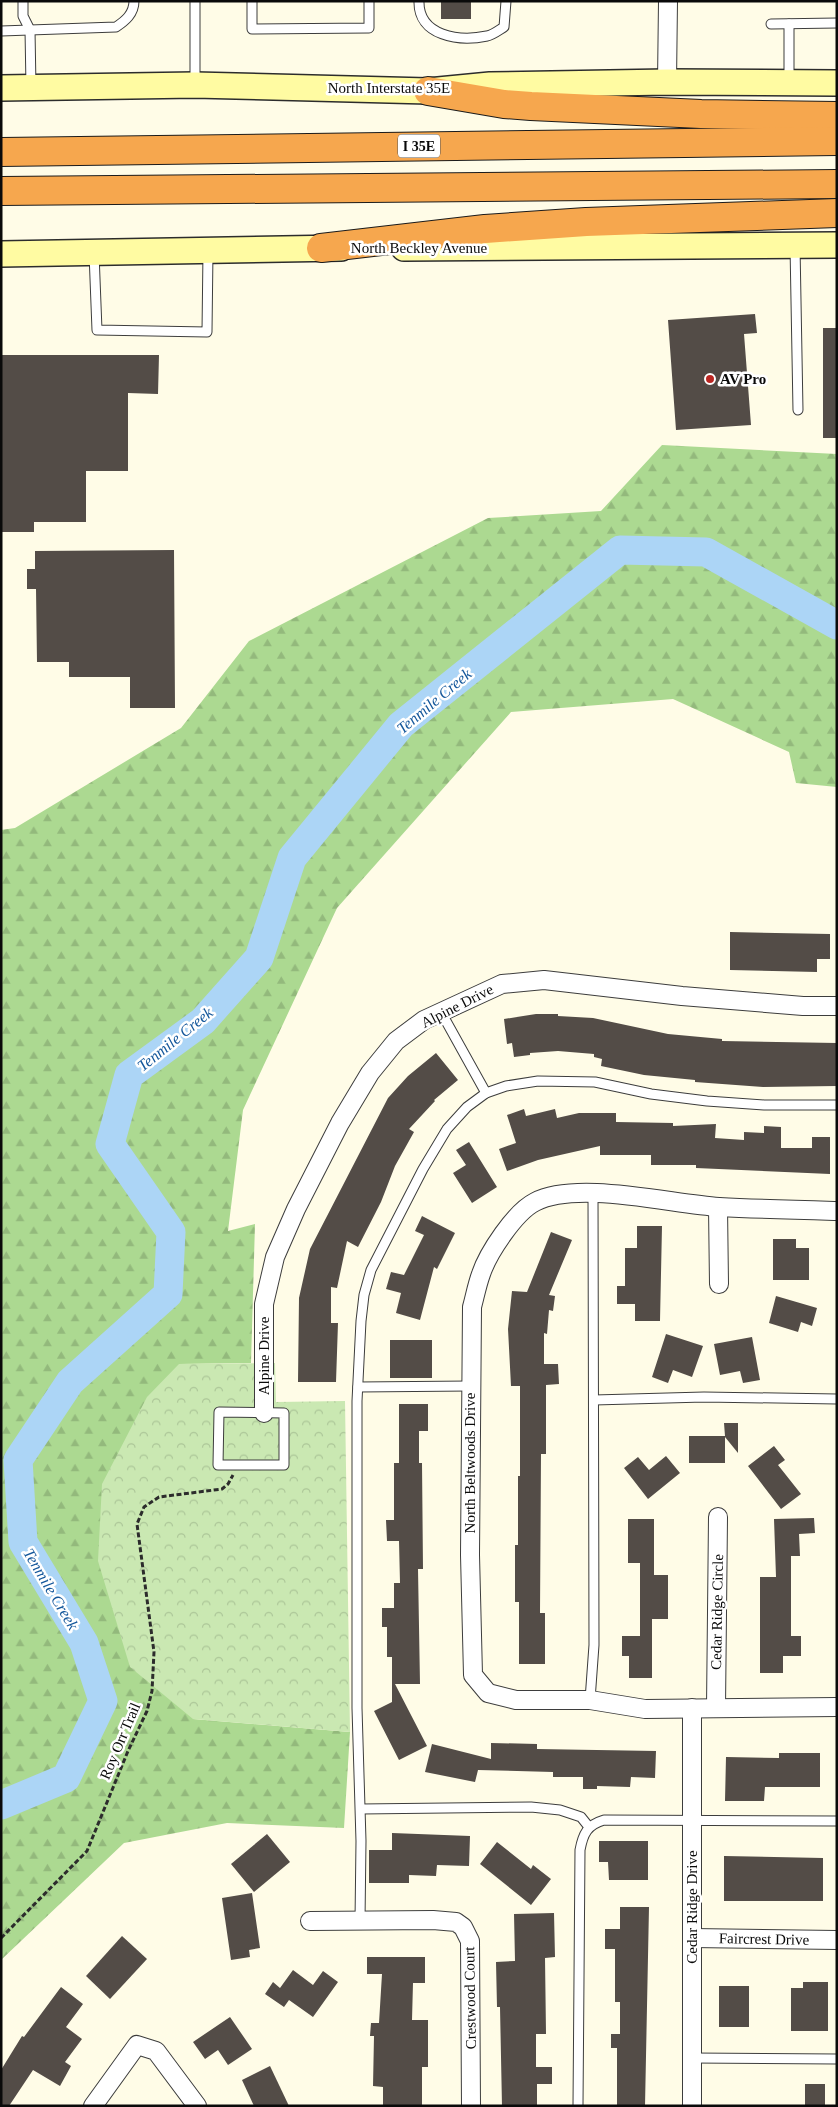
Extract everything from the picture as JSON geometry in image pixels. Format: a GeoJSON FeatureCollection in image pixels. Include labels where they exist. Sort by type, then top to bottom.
{"type":"FeatureCollection","features":[{"type":"Feature","properties":{"kind":"highway"},"geometry":{"type":"LineString","coordinates":[[428,91],[504,104],[531,106],[701,114],[837,116]]}},
{"type":"Feature","properties":{"kind":"highway","name":"I 35E"},"geometry":{"type":"LineString","coordinates":[[1,152],[837,141]]}},
{"type":"Feature","properties":{"kind":"highway"},"geometry":{"type":"LineString","coordinates":[[1,191],[837,184]]}},
{"type":"Feature","properties":{"kind":"highway"},"geometry":{"type":"LineString","coordinates":[[320,248],[485,229],[586,222],[837,213]]}},
{"type":"Feature","properties":{"kind":"main road","name":"North Interstate 35E"},"geometry":{"type":"LineString","coordinates":[[1,88],[195,85],[428,91],[490,85],[837,82]]}},
{"type":"Feature","properties":{"kind":"main road","name":"North Beckley Avenue"},"geometry":{"type":"LineString","coordinates":[[1,254],[320,248],[500,249],[837,245]]}},
{"type":"Feature","properties":{"kind":"street"},"geometry":{"type":"LineString","coordinates":[[667,82],[668,1]]}},
{"type":"Feature","properties":{"kind":"street","name":"Alpine Drive"},"geometry":{"type":"LineString","coordinates":[[264,1413],[264,1304],[275,1257],[296,1209],[340,1123],[370,1073],[396,1041],[424,1020],[502,984],[544,980],[682,996],[803,1006],[837,1006]]}},
{"type":"Feature","properties":{"kind":"street","name":"North Beltwoods Drive"},"geometry":{"type":"LineString","coordinates":[[837,1211],[718,1206],[593,1193],[558,1195],[534,1202],[517,1216],[497,1244],[481,1272],[472,1307],[470,1386],[470,1555],[473,1675],[488,1693],[516,1700],[590,1700],[645,1709],[837,1707]]}},
{"type":"Feature","properties":{"kind":"street"},"geometry":{"type":"LineString","coordinates":[[718,1206],[718,1284]]}},
{"type":"Feature","properties":{"kind":"street","name":"Cedar Ridge Circle"},"geometry":{"type":"LineString","coordinates":[[716,1708],[718,1517]]}},
{"type":"Feature","properties":{"kind":"street","name":"Cedar Ridge Drive"},"geometry":{"type":"LineString","coordinates":[[692,1708],[692,2106]]}},
{"type":"Feature","properties":{"kind":"street","name":"Crestwood Court"},"geometry":{"type":"LineString","coordinates":[[310,1921],[433,1920],[456,1922],[463,1927],[470,1941],[471,2106]]}},
{"type":"Feature","properties":{"kind":"street","name":"Faircrest Drive"},"geometry":{"type":"LineString","coordinates":[[692,1938],[837,1940]]}},
{"type":"Feature","properties":{"kind":"street"},"geometry":{"type":"LineString","coordinates":[[93,2106],[138,2045],[156,2051],[197,2106]]}},
{"type":"Feature","properties":{"kind":"lane"},"geometry":{"type":"LineString","coordinates":[[23,1],[24,16],[30,30],[31,88]]}},
{"type":"Feature","properties":{"kind":"lane"},"geometry":{"type":"LineString","coordinates":[[1,31],[116,28],[128,19],[134,6],[134,1]]}},
{"type":"Feature","properties":{"kind":"lane"},"geometry":{"type":"LineString","coordinates":[[195,1],[195,85]]}},
{"type":"Feature","properties":{"kind":"lane"},"geometry":{"type":"LineString","coordinates":[[252,1],[252,29],[369,28],[369,1]]}},
{"type":"Feature","properties":{"kind":"lane"},"geometry":{"type":"LineString","coordinates":[[419,1],[418,14],[430,29],[455,37],[488,36],[504,27],[506,1]]}},
{"type":"Feature","properties":{"kind":"lane"},"geometry":{"type":"LineString","coordinates":[[771,24],[837,23]]}},
{"type":"Feature","properties":{"kind":"lane"},"geometry":{"type":"LineString","coordinates":[[789,24],[789,83]]}},
{"type":"Feature","properties":{"kind":"lane"},"geometry":{"type":"LineString","coordinates":[[795,245],[798,410]]}},
{"type":"Feature","properties":{"kind":"lane"},"geometry":{"type":"LineString","coordinates":[[94,252],[97,330],[207,332],[208,250]]}},
{"type":"Feature","properties":{"kind":"lane"},"geometry":{"type":"LineString","coordinates":[[441,1012],[486,1093]]}},
{"type":"Feature","properties":{"kind":"lane"},"geometry":{"type":"LineString","coordinates":[[360,1921],[361,1809],[357,1708],[358,1387],[364,1295],[371,1270],[423,1169],[447,1130],[467,1107],[486,1093],[522,1084],[564,1080],[595,1082],[651,1094],[707,1101],[764,1105],[837,1105]]}},
{"type":"Feature","properties":{"kind":"lane"},"geometry":{"type":"LineString","coordinates":[[590,1700],[594,1645],[593,1193]]}},
{"type":"Feature","properties":{"kind":"lane"},"geometry":{"type":"LineString","coordinates":[[358,1387],[470,1386]]}},
{"type":"Feature","properties":{"kind":"lane"},"geometry":{"type":"LineString","coordinates":[[594,1400],[704,1398],[837,1399]]}},
{"type":"Feature","properties":{"kind":"lane"},"geometry":{"type":"LineString","coordinates":[[219,1412],[264,1413],[284,1413],[284,1465],[218,1465],[219,1412]]}},
{"type":"Feature","properties":{"kind":"lane"},"geometry":{"type":"LineString","coordinates":[[361,1809],[531,1807],[567,1812],[581,1817],[589,1827]]}},
{"type":"Feature","properties":{"kind":"lane"},"geometry":{"type":"LineString","coordinates":[[578,2106],[580,1850],[583,1835],[589,1827],[604,1820],[837,1821]]}},
{"type":"Feature","properties":{"kind":"lane"},"geometry":{"type":"LineString","coordinates":[[692,2058],[837,2059]]}},
{"type":"Feature","properties":{"kind":"path","name":"Roy Orr Trail"},"geometry":{"type":"LineString","coordinates":[[1,1938],[87,1851],[128,1751],[147,1711],[152,1691],[154,1652],[137,1524],[144,1507],[159,1497],[222,1489],[228,1484],[236,1465]]}},
{"type":"Feature","properties":{"kind":"green space"},"geometry":{"type":"Polygon","coordinates":[[[662,445],[837,454],[837,787],[796,783],[789,752],[673,699],[511,712],[337,908],[243,1110],[228,1231],[255,1224],[251,1363],[179,1364],[193,1719],[350,1732],[344,1828],[227,1823],[124,1843],[1,1960],[1,830],[15,828],[181,728],[249,641],[488,518],[601,511],[662,445]]]}},
{"type":"Feature","properties":{"kind":"green space"},"geometry":{"type":"Polygon","coordinates":[[[275,1363],[276,1402],[345,1401],[350,1732],[193,1719],[130,1667],[98,1561],[102,1484],[147,1397],[179,1364],[275,1363]]]}},
{"type":"Feature","properties":{"kind":"building"},"geometry":{"type":"Polygon","coordinates":[[[441,1],[471,1],[471,19],[441,19],[441,1]]]}},
{"type":"Feature","properties":{"kind":"building","name":"AV Pro"},"geometry":{"type":"Polygon","coordinates":[[[755,314],[757,333],[744,334],[751,425],[676,430],[668,320],[755,314]]]}},
{"type":"Feature","properties":{"kind":"building"},"geometry":{"type":"Polygon","coordinates":[[[823,328],[837,328],[837,438],[823,438],[823,328]]]}},
{"type":"Feature","properties":{"kind":"building"},"geometry":{"type":"Polygon","coordinates":[[[1,355],[159,355],[158,394],[128,393],[128,471],[86,471],[86,522],[34,522],[34,532],[1,532],[1,355]]]}},
{"type":"Feature","properties":{"kind":"building"},"geometry":{"type":"Polygon","coordinates":[[[174,550],[175,708],[130,708],[130,677],[69,677],[69,662],[37,662],[36,589],[27,589],[27,569],[35,569],[35,551],[174,550]]]}},
{"type":"Feature","properties":{"kind":"building"},"geometry":{"type":"Polygon","coordinates":[[[730,932],[830,934],[830,959],[817,959],[817,972],[730,970],[730,932]]]}},
{"type":"Feature","properties":{"kind":"building"},"geometry":{"type":"Polygon","coordinates":[[[536,1014],[558,1014],[558,1016],[593,1018],[668,1034],[722,1039],[722,1041],[837,1043],[837,1086],[763,1087],[695,1082],[695,1080],[644,1075],[601,1066],[602,1059],[594,1057],[594,1054],[558,1051],[530,1053],[530,1055],[514,1057],[512,1043],[507,1044],[504,1019],[536,1014]]]}},
{"type":"Feature","properties":{"kind":"building"},"geometry":{"type":"Polygon","coordinates":[[[436,1053],[458,1080],[434,1100],[409,1129],[414,1132],[395,1166],[381,1202],[358,1247],[347,1241],[337,1288],[331,1287],[331,1323],[338,1323],[336,1382],[298,1382],[299,1298],[310,1249],[388,1098],[408,1076],[436,1053]]]}},
{"type":"Feature","properties":{"kind":"building"},"geometry":{"type":"Polygon","coordinates":[[[524,1109],[526,1116],[555,1109],[557,1118],[579,1113],[616,1113],[616,1122],[673,1123],[673,1126],[716,1124],[715,1138],[744,1140],[744,1132],[764,1133],[764,1126],[781,1127],[781,1148],[812,1148],[812,1137],[830,1137],[830,1174],[696,1168],[696,1165],[651,1165],[651,1155],[600,1155],[600,1146],[538,1160],[507,1171],[499,1149],[516,1143],[507,1115],[524,1109]]]}},
{"type":"Feature","properties":{"kind":"building"},"geometry":{"type":"Polygon","coordinates":[[[469,1142],[497,1187],[472,1203],[453,1173],[466,1165],[456,1150],[469,1142]]]}},
{"type":"Feature","properties":{"kind":"building"},"geometry":{"type":"Polygon","coordinates":[[[422,1216],[455,1233],[437,1269],[434,1267],[420,1320],[396,1313],[401,1293],[386,1289],[391,1272],[404,1275],[424,1235],[415,1231],[422,1216]]]}},
{"type":"Feature","properties":{"kind":"building"},"geometry":{"type":"Polygon","coordinates":[[[637,1226],[662,1226],[660,1321],[635,1321],[635,1304],[617,1304],[617,1286],[625,1286],[625,1248],[637,1248],[637,1226]]]}},
{"type":"Feature","properties":{"kind":"building"},"geometry":{"type":"Polygon","coordinates":[[[551,1232],[572,1240],[549,1295],[555,1296],[553,1311],[549,1310],[547,1334],[544,1333],[544,1364],[558,1364],[559,1384],[546,1385],[546,1454],[541,1454],[540,1613],[545,1613],[545,1664],[519,1664],[519,1602],[515,1602],[515,1545],[518,1545],[520,1386],[511,1386],[508,1329],[512,1291],[527,1292],[551,1232]]]}},
{"type":"Feature","properties":{"kind":"building"},"geometry":{"type":"Polygon","coordinates":[[[773,1239],[796,1239],[796,1248],[809,1248],[809,1280],[773,1280],[773,1239]]]}},
{"type":"Feature","properties":{"kind":"building"},"geometry":{"type":"Polygon","coordinates":[[[776,1296],[817,1308],[812,1326],[801,1322],[798,1332],[769,1323],[776,1296]]]}},
{"type":"Feature","properties":{"kind":"building"},"geometry":{"type":"Polygon","coordinates":[[[666,1334],[703,1346],[692,1377],[673,1370],[668,1383],[652,1377],[666,1334]]]}},
{"type":"Feature","properties":{"kind":"building"},"geometry":{"type":"Polygon","coordinates":[[[752,1337],[760,1380],[743,1383],[740,1371],[720,1375],[714,1344],[752,1337]]]}},
{"type":"Feature","properties":{"kind":"building"},"geometry":{"type":"Polygon","coordinates":[[[390,1340],[432,1340],[432,1378],[390,1378],[390,1340]]]}},
{"type":"Feature","properties":{"kind":"building"},"geometry":{"type":"Polygon","coordinates":[[[399,1404],[428,1404],[428,1431],[419,1431],[419,1463],[422,1463],[423,1569],[418,1569],[420,1684],[395,1684],[427,1746],[399,1760],[374,1711],[392,1702],[392,1657],[387,1657],[387,1627],[382,1627],[382,1608],[394,1608],[394,1583],[400,1583],[399,1541],[387,1541],[386,1520],[394,1520],[394,1463],[399,1463],[399,1404]]]}},
{"type":"Feature","properties":{"kind":"building"},"geometry":{"type":"Polygon","coordinates":[[[724,1423],[738,1423],[738,1453],[725,1437],[725,1463],[689,1463],[689,1436],[725,1436],[724,1423]]]}},
{"type":"Feature","properties":{"kind":"building"},"geometry":{"type":"Polygon","coordinates":[[[774,1446],[785,1460],[778,1465],[801,1494],[781,1509],[748,1466],[774,1446]]]}},
{"type":"Feature","properties":{"kind":"building"},"geometry":{"type":"Polygon","coordinates":[[[666,1456],[680,1473],[648,1499],[624,1468],[638,1457],[649,1470],[666,1456]]]}},
{"type":"Feature","properties":{"kind":"building"},"geometry":{"type":"Polygon","coordinates":[[[814,1518],[815,1533],[799,1534],[800,1556],[791,1556],[791,1636],[801,1636],[801,1656],[783,1656],[783,1673],[760,1673],[760,1577],[776,1577],[774,1519],[814,1518]]]}},
{"type":"Feature","properties":{"kind":"building"},"geometry":{"type":"Polygon","coordinates":[[[628,1519],[654,1519],[654,1575],[668,1575],[668,1619],[652,1619],[652,1678],[629,1678],[629,1656],[622,1656],[622,1636],[640,1636],[640,1563],[628,1563],[628,1519]]]}},
{"type":"Feature","properties":{"kind":"building"},"geometry":{"type":"Polygon","coordinates":[[[491,1743],[537,1744],[537,1749],[656,1751],[655,1778],[631,1777],[630,1787],[597,1786],[597,1789],[583,1789],[583,1777],[553,1777],[553,1772],[478,1770],[475,1782],[425,1772],[432,1744],[491,1759],[491,1743]]]}},
{"type":"Feature","properties":{"kind":"building"},"geometry":{"type":"Polygon","coordinates":[[[779,1753],[820,1753],[820,1787],[765,1787],[764,1801],[725,1801],[726,1757],[779,1758],[779,1753]]]}},
{"type":"Feature","properties":{"kind":"building"},"geometry":{"type":"Polygon","coordinates":[[[392,1833],[470,1836],[469,1866],[437,1865],[436,1876],[409,1875],[409,1883],[369,1883],[369,1850],[392,1850],[392,1833]]]}},
{"type":"Feature","properties":{"kind":"building"},"geometry":{"type":"Polygon","coordinates":[[[267,1834],[290,1862],[254,1892],[231,1864],[267,1834]]]}},
{"type":"Feature","properties":{"kind":"building"},"geometry":{"type":"Polygon","coordinates":[[[599,1841],[648,1841],[648,1880],[609,1880],[608,1862],[599,1862],[599,1841]]]}},
{"type":"Feature","properties":{"kind":"building"},"geometry":{"type":"Polygon","coordinates":[[[497,1842],[531,1869],[533,1865],[551,1879],[531,1905],[480,1864],[497,1842]]]}},
{"type":"Feature","properties":{"kind":"building"},"geometry":{"type":"Polygon","coordinates":[[[724,1856],[823,1858],[823,1901],[724,1901],[724,1856]]]}},
{"type":"Feature","properties":{"kind":"building"},"geometry":{"type":"Polygon","coordinates":[[[252,1893],[260,1948],[249,1950],[250,1957],[231,1960],[222,1898],[252,1893]]]}},
{"type":"Feature","properties":{"kind":"building"},"geometry":{"type":"Polygon","coordinates":[[[620,1907],[649,1907],[645,2106],[617,2106],[617,2048],[611,2048],[611,2034],[620,2034],[620,2002],[615,2002],[615,1949],[605,1949],[605,1929],[620,1929],[620,1907]]]}},
{"type":"Feature","properties":{"kind":"building"},"geometry":{"type":"Polygon","coordinates":[[[554,1913],[555,1957],[545,1958],[546,2034],[536,2034],[536,2067],[552,2067],[552,2084],[537,2084],[537,2106],[502,2106],[500,2007],[497,2007],[496,1962],[515,1961],[514,1914],[554,1913]]]}},
{"type":"Feature","properties":{"kind":"building"},"geometry":{"type":"Polygon","coordinates":[[[122,1936],[147,1959],[110,1999],[86,1976],[122,1936]]]}},
{"type":"Feature","properties":{"kind":"building"},"geometry":{"type":"Polygon","coordinates":[[[367,1957],[425,1957],[425,1983],[413,1983],[412,2020],[428,2020],[428,2067],[422,2067],[422,2106],[383,2106],[383,2087],[373,2086],[374,2036],[370,2036],[371,2023],[379,2023],[382,1974],[367,1974],[367,1957]]]}},
{"type":"Feature","properties":{"kind":"building"},"geometry":{"type":"Polygon","coordinates":[[[293,1970],[313,1985],[323,1971],[338,1982],[313,2017],[289,2000],[284,2007],[265,1994],[273,1982],[280,1988],[293,1970]]]}},
{"type":"Feature","properties":{"kind":"building"},"geometry":{"type":"Polygon","coordinates":[[[803,1982],[828,1982],[828,2031],[791,2031],[791,1988],[803,1988],[803,1982]]]}},
{"type":"Feature","properties":{"kind":"building"},"geometry":{"type":"Polygon","coordinates":[[[719,1986],[749,1986],[749,2027],[719,2027],[719,1986]]]}},
{"type":"Feature","properties":{"kind":"building"},"geometry":{"type":"Polygon","coordinates":[[[61,1987],[83,2004],[66,2027],[82,2039],[65,2062],[71,2066],[60,2086],[33,2070],[9,2106],[1,2106],[1,2070],[22,2036],[24,2037],[61,1987]]]}},
{"type":"Feature","properties":{"kind":"building"},"geometry":{"type":"Polygon","coordinates":[[[230,2017],[252,2049],[228,2065],[218,2050],[205,2059],[193,2042],[230,2017]]]}},
{"type":"Feature","properties":{"kind":"building"},"geometry":{"type":"Polygon","coordinates":[[[270,2066],[289,2106],[254,2106],[242,2080],[270,2066]]]}},
{"type":"Feature","properties":{"kind":"building"},"geometry":{"type":"Polygon","coordinates":[[[805,2084],[825,2084],[825,2106],[805,2106],[805,2084]]]}},
{"type":"Feature","properties":{"kind":"waterway","name":"Tenmile Creek"},"geometry":{"type":"LineString","coordinates":[[1,1805],[66,1778],[103,1701],[84,1643],[23,1542],[18,1460],[70,1382],[168,1294],[171,1232],[110,1144],[129,1075],[203,1021],[259,958],[292,858],[401,725],[620,550],[706,552],[837,625]]}},
{"type":"Feature","properties":{"kind":"place","name":"AV Pro"},"geometry":{"type":"Point","coordinates":[710,379]}}]}
